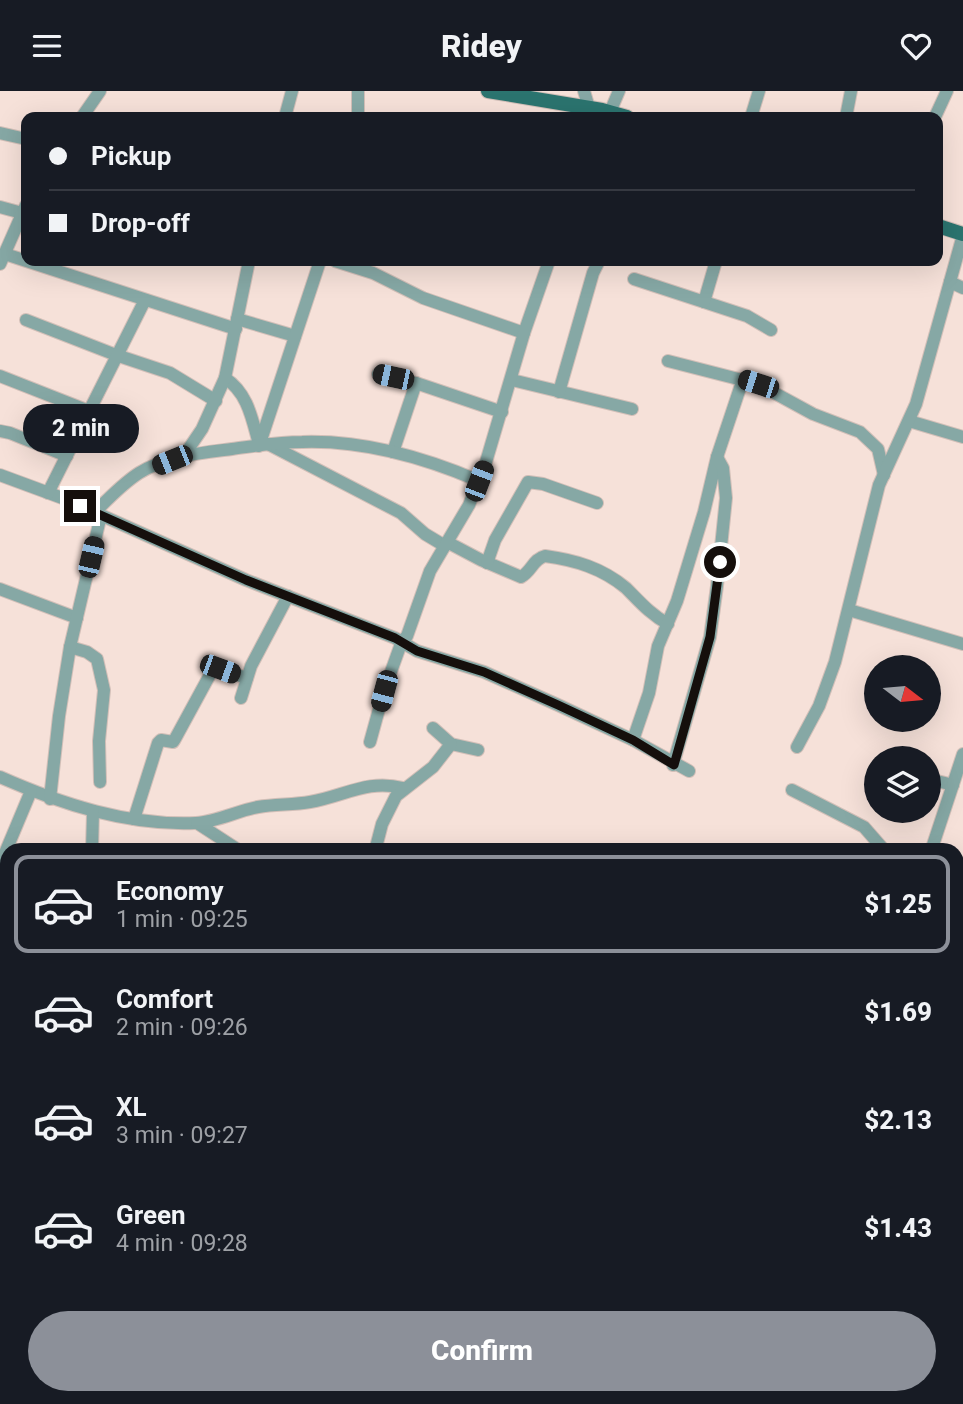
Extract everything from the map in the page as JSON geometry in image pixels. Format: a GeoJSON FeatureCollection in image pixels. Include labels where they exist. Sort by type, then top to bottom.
{"type":"FeatureCollection","features":[{"type":"Feature","properties":{"kind":"main road"},"geometry":{"type":"LineString","coordinates":[[488,91],[600,112]]}},
{"type":"Feature","properties":{"kind":"main road"},"geometry":{"type":"LineString","coordinates":[[943,228],[963,234]]}},
{"type":"Feature","properties":{"kind":"street"},"geometry":{"type":"LineString","coordinates":[[85,112],[100,91]]}},
{"type":"Feature","properties":{"kind":"street"},"geometry":{"type":"LineString","coordinates":[[286,112],[292,91]]}},
{"type":"Feature","properties":{"kind":"street"},"geometry":{"type":"LineString","coordinates":[[358,91],[358,112]]}},
{"type":"Feature","properties":{"kind":"street"},"geometry":{"type":"LineString","coordinates":[[584,91],[600,112],[619,91]]}},
{"type":"Feature","properties":{"kind":"street"},"geometry":{"type":"LineString","coordinates":[[753,112],[759,91]]}},
{"type":"Feature","properties":{"kind":"street"},"geometry":{"type":"LineString","coordinates":[[847,112],[851,91]]}},
{"type":"Feature","properties":{"kind":"street"},"geometry":{"type":"LineString","coordinates":[[937,112],[947,91]]}},
{"type":"Feature","properties":{"kind":"street"},"geometry":{"type":"LineString","coordinates":[[0,133],[21,138]]}},
{"type":"Feature","properties":{"kind":"street"},"geometry":{"type":"LineString","coordinates":[[0,207],[21,209]]}},
{"type":"Feature","properties":{"kind":"street"},"geometry":{"type":"LineString","coordinates":[[21,216],[2,259],[21,264]]}},
{"type":"Feature","properties":{"kind":"street"},"geometry":{"type":"LineString","coordinates":[[797,747],[819,706],[835,662],[879,485],[909,421],[963,234]]}},
{"type":"Feature","properties":{"kind":"street"},"geometry":{"type":"LineString","coordinates":[[26,266],[236,324],[295,336]]}},
{"type":"Feature","properties":{"kind":"street"},"geometry":{"type":"LineString","coordinates":[[183,457],[202,429],[225,378],[248,266]]}},
{"type":"Feature","properties":{"kind":"street"},"geometry":{"type":"LineString","coordinates":[[264,445],[318,266]]}},
{"type":"Feature","properties":{"kind":"street"},"geometry":{"type":"LineString","coordinates":[[350,266],[423,298],[524,333]]}},
{"type":"Feature","properties":{"kind":"street"},"geometry":{"type":"LineString","coordinates":[[370,742],[384,691],[430,571],[469,505],[479,481],[547,266]]}},
{"type":"Feature","properties":{"kind":"street"},"geometry":{"type":"LineString","coordinates":[[559,392],[596,266]]}},
{"type":"Feature","properties":{"kind":"street"},"geometry":{"type":"LineString","coordinates":[[704,302],[715,266]]}},
{"type":"Feature","properties":{"kind":"street"},"geometry":{"type":"LineString","coordinates":[[634,279],[747,316],[771,330]]}},
{"type":"Feature","properties":{"kind":"street"},"geometry":{"type":"LineString","coordinates":[[950,282],[963,288]]}},
{"type":"Feature","properties":{"kind":"street"},"geometry":{"type":"LineString","coordinates":[[48,493],[145,300]]}},
{"type":"Feature","properties":{"kind":"street"},"geometry":{"type":"LineString","coordinates":[[26,320],[170,373],[216,401]]}},
{"type":"Feature","properties":{"kind":"street"},"geometry":{"type":"LineString","coordinates":[[668,361],[758,384],[830,422],[860,432],[878,449],[884,475]]}},
{"type":"Feature","properties":{"kind":"street"},"geometry":{"type":"LineString","coordinates":[[378,373],[502,412]]}},
{"type":"Feature","properties":{"kind":"street"},"geometry":{"type":"LineString","coordinates":[[0,376],[89,411]]}},
{"type":"Feature","properties":{"kind":"street"},"geometry":{"type":"LineString","coordinates":[[225,378],[236,385],[243,395],[264,445],[401,513],[425,534],[521,577],[527,574],[539,558],[545,556],[583,563],[613,578],[668,624]]}},
{"type":"Feature","properties":{"kind":"street"},"geometry":{"type":"LineString","coordinates":[[633,740],[649,693],[658,646],[677,601],[704,512],[717,457],[743,379]]}},
{"type":"Feature","properties":{"kind":"street"},"geometry":{"type":"LineString","coordinates":[[512,380],[632,409]]}},
{"type":"Feature","properties":{"kind":"street"},"geometry":{"type":"LineString","coordinates":[[393,452],[416,383]]}},
{"type":"Feature","properties":{"kind":"street"},"geometry":{"type":"LineString","coordinates":[[909,421],[963,437]]}},
{"type":"Feature","properties":{"kind":"street"},"geometry":{"type":"LineString","coordinates":[[0,431],[67,456]]}},
{"type":"Feature","properties":{"kind":"street"},"geometry":{"type":"LineString","coordinates":[[50,799],[70,647],[98,514],[116,491],[140,472],[183,457],[264,445],[323,442],[393,452],[441,464],[479,481]]}},
{"type":"Feature","properties":{"kind":"street"},"geometry":{"type":"LineString","coordinates":[[674,765],[710,637],[718,586],[726,498],[723,468],[717,457]]}},
{"type":"Feature","properties":{"kind":"street"},"geometry":{"type":"LineString","coordinates":[[1,477],[48,493],[246,580],[402,641],[417,651],[484,672],[633,740],[689,771]]}},
{"type":"Feature","properties":{"kind":"street"},"geometry":{"type":"LineString","coordinates":[[487,563],[495,540],[528,482],[543,484],[597,503]]}},
{"type":"Feature","properties":{"kind":"street"},"geometry":{"type":"LineString","coordinates":[[0,589],[77,618]]}},
{"type":"Feature","properties":{"kind":"street"},"geometry":{"type":"LineString","coordinates":[[241,698],[247,678],[288,596]]}},
{"type":"Feature","properties":{"kind":"street"},"geometry":{"type":"LineString","coordinates":[[849,610],[963,644]]}},
{"type":"Feature","properties":{"kind":"street"},"geometry":{"type":"LineString","coordinates":[[70,647],[94,656],[104,690],[99,741],[100,782]]}},
{"type":"Feature","properties":{"kind":"street"},"geometry":{"type":"LineString","coordinates":[[134,819],[158,743],[161,740],[173,742],[212,671],[215,668],[220,669],[247,678]]}},
{"type":"Feature","properties":{"kind":"street"},"geometry":{"type":"LineString","coordinates":[[433,728],[451,744],[478,750]]}},
{"type":"Feature","properties":{"kind":"street"},"geometry":{"type":"LineString","coordinates":[[377,843],[382,824],[396,796],[433,767],[451,744]]}},
{"type":"Feature","properties":{"kind":"street"},"geometry":{"type":"LineString","coordinates":[[934,843],[963,754]]}},
{"type":"Feature","properties":{"kind":"street"},"geometry":{"type":"LineString","coordinates":[[0,777],[50,799],[93,811],[134,819],[197,823],[260,807],[322,800],[375,784],[403,788]]}},
{"type":"Feature","properties":{"kind":"street"},"geometry":{"type":"LineString","coordinates":[[941,782],[953,785]]}},
{"type":"Feature","properties":{"kind":"street"},"geometry":{"type":"LineString","coordinates":[[792,790],[864,827],[878,843]]}},
{"type":"Feature","properties":{"kind":"street"},"geometry":{"type":"LineString","coordinates":[[9,843],[31,791]]}},
{"type":"Feature","properties":{"kind":"street"},"geometry":{"type":"LineString","coordinates":[[92,843],[93,811]]}},
{"type":"Feature","properties":{"kind":"street"},"geometry":{"type":"LineString","coordinates":[[197,823],[228,843]]}},
{"type":"Feature","properties":{"kind":"route"},"geometry":{"type":"LineString","coordinates":[[80,506],[246,580],[402,641],[417,651],[484,672],[633,740],[674,765],[710,637],[720,562]]}}]}
